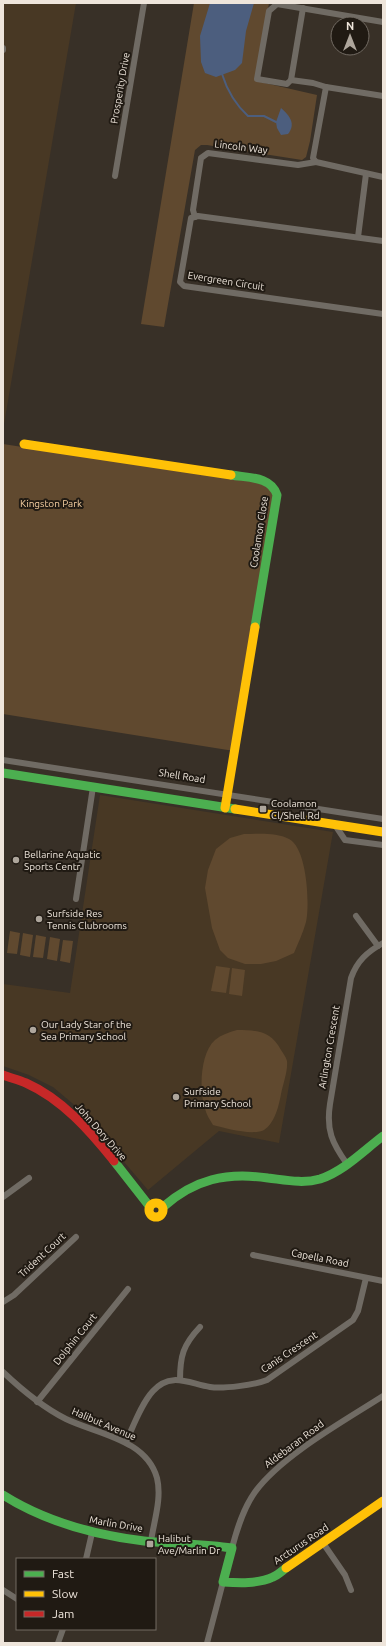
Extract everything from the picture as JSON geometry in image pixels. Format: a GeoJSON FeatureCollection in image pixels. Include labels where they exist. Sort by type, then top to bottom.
{"type":"FeatureCollection","features":[{"type":"Feature","properties":{"kind":"street","name":"Prosperity Drive"},"geometry":{"type":"LineString","coordinates":[[115,176],[144,3]]}},
{"type":"Feature","properties":{"kind":"street"},"geometry":{"type":"LineString","coordinates":[[303,8],[292,80],[287,84],[257,79],[268,11],[277,3],[383,22]]}},
{"type":"Feature","properties":{"kind":"street"},"geometry":{"type":"LineString","coordinates":[[292,80],[383,96]]}},
{"type":"Feature","properties":{"kind":"street"},"geometry":{"type":"LineString","coordinates":[[326,87],[313,158],[316,162],[383,177]]}},
{"type":"Feature","properties":{"kind":"street","name":"Lincoln Way"},"geometry":{"type":"LineString","coordinates":[[195,217],[193,210],[201,158],[208,153],[298,165],[316,162]]}},
{"type":"Feature","properties":{"kind":"street"},"geometry":{"type":"LineString","coordinates":[[358,237],[366,174]]}},
{"type":"Feature","properties":{"kind":"street"},"geometry":{"type":"LineString","coordinates":[[195,217],[198,216],[358,237],[383,242]]}},
{"type":"Feature","properties":{"kind":"street","name":"Evergreen Circuit"},"geometry":{"type":"LineString","coordinates":[[195,217],[191,218],[180,282],[184,286],[383,314]]}},
{"type":"Feature","properties":{"kind":"street","name":"Coolamon Close"},"geometry":{"type":"LineString","coordinates":[[24,444],[265,480],[273,485],[278,495],[226,794],[225,808]]}},
{"type":"Feature","properties":{"kind":"street","name":"Shell Road"},"geometry":{"type":"LineString","coordinates":[[3,760],[383,819]]}},
{"type":"Feature","properties":{"kind":"street"},"geometry":{"type":"LineString","coordinates":[[3,773],[383,832]]}},
{"type":"Feature","properties":{"kind":"street"},"geometry":{"type":"LineString","coordinates":[[76,899],[93,787]]}},
{"type":"Feature","properties":{"kind":"street"},"geometry":{"type":"LineString","coordinates":[[339,825],[346,814]]}},
{"type":"Feature","properties":{"kind":"street"},"geometry":{"type":"LineString","coordinates":[[339,825],[345,840],[383,845]]}},
{"type":"Feature","properties":{"kind":"street"},"geometry":{"type":"LineString","coordinates":[[356,916],[380,945]]}},
{"type":"Feature","properties":{"kind":"street","name":"Arlington Crescent"},"geometry":{"type":"LineString","coordinates":[[347,1164],[331,1138],[328,1116],[354,968],[359,960],[380,945]]}},
{"type":"Feature","properties":{"kind":"street","name":"John Dory Drive"},"geometry":{"type":"LineString","coordinates":[[3,1075],[23,1082],[45,1093],[71,1113],[94,1138],[150,1207],[155,1203],[160,1204],[163,1207],[179,1193],[212,1180],[230,1176],[244,1176],[291,1182],[310,1181],[329,1175],[347,1164]]}},
{"type":"Feature","properties":{"kind":"street"},"geometry":{"type":"LineString","coordinates":[[347,1164],[383,1136]]}},
{"type":"Feature","properties":{"kind":"street"},"geometry":{"type":"LineString","coordinates":[[3,1197],[29,1178]]}},
{"type":"Feature","properties":{"kind":"street","name":"Trident Court"},"geometry":{"type":"LineString","coordinates":[[3,1302],[14,1295],[76,1237]]}},
{"type":"Feature","properties":{"kind":"street","name":"Capella Road"},"geometry":{"type":"LineString","coordinates":[[253,1255],[383,1281]]}},
{"type":"Feature","properties":{"kind":"street","name":"Canis Crescent"},"geometry":{"type":"LineString","coordinates":[[126,1442],[147,1399],[153,1391],[164,1384],[180,1380],[215,1387],[256,1384],[267,1380],[353,1320],[358,1312],[366,1278]]}},
{"type":"Feature","properties":{"kind":"street","name":"Dolphin Court"},"geometry":{"type":"LineString","coordinates":[[37,1402],[128,1289]]}},
{"type":"Feature","properties":{"kind":"street"},"geometry":{"type":"LineString","coordinates":[[180,1380],[180,1359],[183,1350],[192,1335],[200,1327]]}},
{"type":"Feature","properties":{"kind":"street","name":"Halibut Avenue"},"geometry":{"type":"LineString","coordinates":[[3,1372],[37,1402],[66,1419],[126,1442],[133,1446],[146,1458],[153,1467],[157,1477],[158,1497],[151,1541]]}},
{"type":"Feature","properties":{"kind":"street","name":"Aldebaran Road"},"geometry":{"type":"LineString","coordinates":[[207,1643],[241,1517],[254,1493],[264,1481],[307,1446],[383,1396]]}},
{"type":"Feature","properties":{"kind":"street","name":"Marlin Drive"},"geometry":{"type":"LineString","coordinates":[[3,1495],[54,1521],[92,1533],[132,1540],[214,1545],[232,1548]]}},
{"type":"Feature","properties":{"kind":"street","name":"Arcturus Road"},"geometry":{"type":"LineString","coordinates":[[223,1582],[238,1584],[256,1582],[273,1577],[383,1501]]}},
{"type":"Feature","properties":{"kind":"street"},"geometry":{"type":"LineString","coordinates":[[86,1558],[92,1533]]}},
{"type":"Feature","properties":{"kind":"street"},"geometry":{"type":"LineString","coordinates":[[323,1543],[345,1575],[351,1590]]}},
{"type":"Feature","properties":{"kind":"street"},"geometry":{"type":"LineString","coordinates":[[3,1590],[16,1598]]}},
{"type":"Feature","properties":{"kind":"street"},"geometry":{"type":"LineString","coordinates":[[58,1643],[63,1630]]}},
{"type":"Feature","properties":{"kind":"shaded area"},"geometry":{"type":"Polygon","coordinates":[[[3,3],[76,3],[3,430],[3,3]]]}},
{"type":"Feature","properties":{"kind":"shaded area"},"geometry":{"type":"Polygon","coordinates":[[[100,795],[333,832],[279,1143],[219,1131],[148,1190],[78,1108],[53,1087],[29,1075],[3,1066],[3,984],[70,993],[100,795]]]}},
{"type":"Feature","properties":{"kind":"green space"},"geometry":{"type":"Polygon","coordinates":[[[194,3],[269,3],[256,81],[317,95],[310,141],[306,157],[302,160],[207,145],[201,145],[195,150],[164,327],[141,324],[194,3]]]}},
{"type":"Feature","properties":{"kind":"green space","name":"Kingston Park"},"geometry":{"type":"Polygon","coordinates":[[[3,444],[107,460],[265,480],[277,495],[234,751],[3,714],[3,444]]]}},
{"type":"Feature","properties":{"kind":"green space"},"geometry":{"type":"Polygon","coordinates":[[[244,834],[273,834],[289,839],[295,844],[300,853],[306,877],[308,903],[306,922],[294,953],[276,961],[261,964],[245,964],[228,958],[220,950],[212,928],[205,888],[208,870],[216,849],[230,838],[244,834]]]}},
{"type":"Feature","properties":{"kind":"green space"},"geometry":{"type":"Polygon","coordinates":[[[10,931],[20,933],[17,954],[7,953],[10,931]]]}},
{"type":"Feature","properties":{"kind":"green space"},"geometry":{"type":"Polygon","coordinates":[[[23,933],[33,935],[30,957],[20,955],[23,933]]]}},
{"type":"Feature","properties":{"kind":"green space"},"geometry":{"type":"Polygon","coordinates":[[[36,935],[46,937],[43,958],[33,957],[36,935]]]}},
{"type":"Feature","properties":{"kind":"green space"},"geometry":{"type":"Polygon","coordinates":[[[50,937],[60,939],[57,961],[47,959],[50,937]]]}},
{"type":"Feature","properties":{"kind":"green space"},"geometry":{"type":"Polygon","coordinates":[[[63,940],[73,941],[70,963],[60,961],[63,940]]]}},
{"type":"Feature","properties":{"kind":"green space"},"geometry":{"type":"Polygon","coordinates":[[[216,966],[230,968],[226,993],[211,991],[216,966]]]}},
{"type":"Feature","properties":{"kind":"green space"},"geometry":{"type":"Polygon","coordinates":[[[232,968],[245,970],[242,996],[229,994],[232,968]]]}},
{"type":"Feature","properties":{"kind":"green space"},"geometry":{"type":"Polygon","coordinates":[[[237,1030],[257,1031],[268,1035],[277,1044],[287,1061],[286,1073],[276,1114],[268,1127],[259,1132],[238,1131],[213,1125],[208,1117],[203,1101],[202,1072],[206,1054],[215,1040],[225,1034],[237,1030]]]}},
{"type":"Feature","properties":{"kind":"water"},"geometry":{"type":"Polygon","coordinates":[[[210,3],[254,3],[246,31],[242,63],[235,70],[216,77],[205,73],[201,62],[200,36],[210,3]]]}},
{"type":"Feature","properties":{"kind":"water"},"geometry":{"type":"Polygon","coordinates":[[[281,108],[291,120],[292,127],[288,134],[281,135],[277,128],[276,122],[281,108]]]}},
{"type":"Feature","properties":{"kind":"waterway"},"geometry":{"type":"LineString","coordinates":[[222,74],[232,97],[248,116],[264,116],[276,122]]}},
{"type":"Feature","properties":{"kind":"traffic: fast"},"geometry":{"type":"LineString","coordinates":[[231,475],[264,481],[270,484],[277,495],[255,627]]}},
{"type":"Feature","properties":{"kind":"traffic: fast"},"geometry":{"type":"LineString","coordinates":[[3,773],[235,809]]}},
{"type":"Feature","properties":{"kind":"traffic: fast"},"geometry":{"type":"LineString","coordinates":[[163,1207],[175,1197],[199,1184],[225,1177],[253,1176],[287,1181],[320,1179],[345,1166],[383,1136]]}},
{"type":"Feature","properties":{"kind":"traffic: fast"},"geometry":{"type":"LineString","coordinates":[[114,1161],[150,1207]]}},
{"type":"Feature","properties":{"kind":"traffic: fast"},"geometry":{"type":"LineString","coordinates":[[3,1495],[36,1513],[89,1531],[144,1541],[232,1548],[223,1582],[242,1583],[261,1581],[275,1576],[286,1568]]}},
{"type":"Feature","properties":{"kind":"traffic: slow"},"geometry":{"type":"LineString","coordinates":[[24,444],[231,475]]}},
{"type":"Feature","properties":{"kind":"traffic: slow"},"geometry":{"type":"LineString","coordinates":[[225,808],[255,627]]}},
{"type":"Feature","properties":{"kind":"traffic: slow"},"geometry":{"type":"LineString","coordinates":[[235,809],[383,832]]}},
{"type":"Feature","properties":{"kind":"traffic: slow"},"geometry":{"type":"LineString","coordinates":[[156,1203],[161,1205],[163,1210],[161,1215],[156,1217],[151,1215],[149,1210],[151,1205],[156,1203]]}},
{"type":"Feature","properties":{"kind":"traffic: slow"},"geometry":{"type":"LineString","coordinates":[[286,1568],[383,1501]]}},
{"type":"Feature","properties":{"kind":"traffic: jam"},"geometry":{"type":"LineString","coordinates":[[3,1075],[26,1083],[52,1098],[85,1127],[114,1161]]}},
{"type":"Feature","properties":{"kind":"place","name":"Coolamon Cl/Shell Rd"},"geometry":{"type":"Point","coordinates":[263,809]}},
{"type":"Feature","properties":{"kind":"place","name":"Bellarine Aquatic Sports Centr"},"geometry":{"type":"Point","coordinates":[16,860]}},
{"type":"Feature","properties":{"kind":"place","name":"Surfside Res Tennis Clubrooms"},"geometry":{"type":"Point","coordinates":[39,919]}},
{"type":"Feature","properties":{"kind":"place","name":"Our Lady Star of the Sea Primary School"},"geometry":{"type":"Point","coordinates":[33,1030]}},
{"type":"Feature","properties":{"kind":"place","name":"Surfside Primary School"},"geometry":{"type":"Point","coordinates":[176,1097]}},
{"type":"Feature","properties":{"kind":"place","name":"Halibut Ave/Marlin Dr"},"geometry":{"type":"Point","coordinates":[150,1544]}}]}
